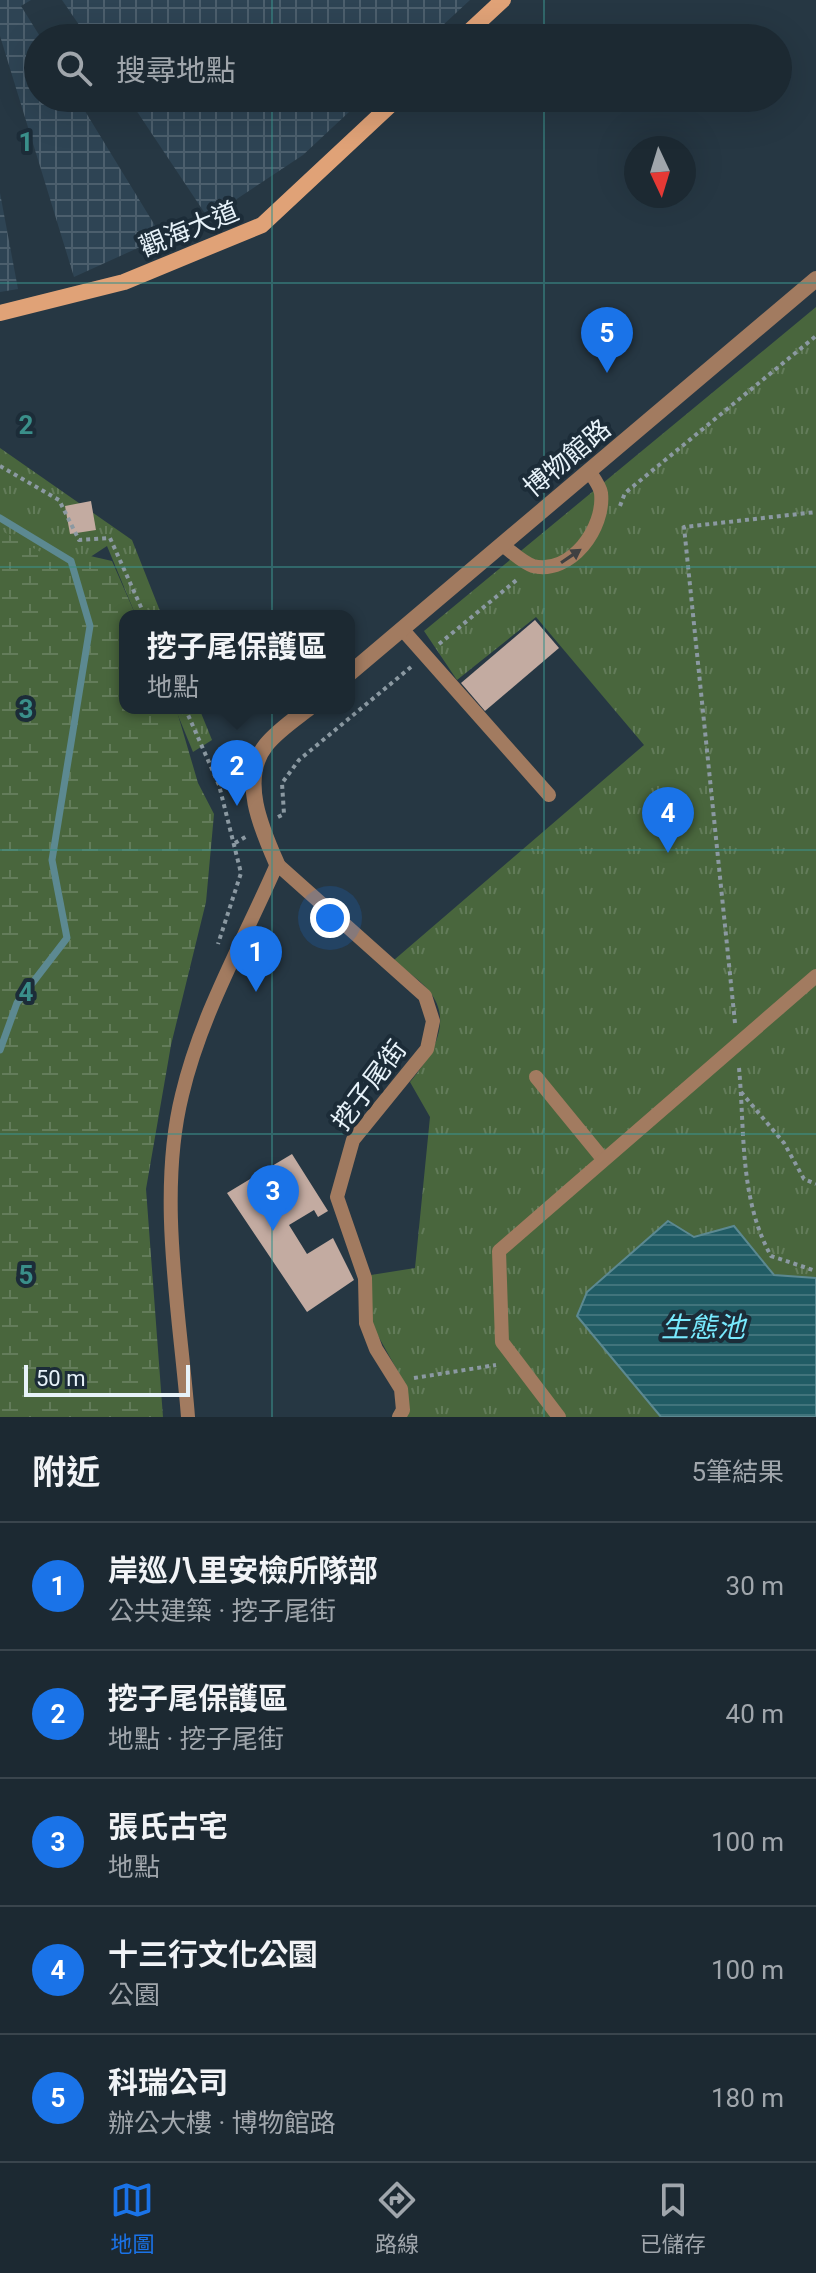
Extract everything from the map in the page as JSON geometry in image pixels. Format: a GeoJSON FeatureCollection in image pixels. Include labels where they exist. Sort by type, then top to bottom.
{"type":"FeatureCollection","features":[{"type":"Feature","properties":{"kind":"street"},"geometry":{"type":"LineString","coordinates":[[477,24],[503,0]]}},
{"type":"Feature","properties":{"kind":"street","name":"觀海大道"},"geometry":{"type":"LineString","coordinates":[[0,313],[124,282],[262,225],[383,112]]}},
{"type":"Feature","properties":{"kind":"street","name":"博物館路"},"geometry":{"type":"LineString","coordinates":[[355,669],[816,279]]}},
{"type":"Feature","properties":{"kind":"street","name":"挖子尾街"},"geometry":{"type":"LineString","coordinates":[[277,864],[261,828],[253,784],[256,764],[266,744],[302,714]]}},
{"type":"Feature","properties":{"kind":"lane"},"geometry":{"type":"LineString","coordinates":[[502,545],[532,566],[558,564],[583,548],[597,519],[601,492],[589,471]]}},
{"type":"Feature","properties":{"kind":"lane"},"geometry":{"type":"LineString","coordinates":[[402,629],[549,795]]}},
{"type":"Feature","properties":{"kind":"lane"},"geometry":{"type":"LineString","coordinates":[[188,1417],[170,1190],[175,1130],[195,1053],[231,960],[277,864]]}},
{"type":"Feature","properties":{"kind":"lane","name":"挖子尾街"},"geometry":{"type":"LineString","coordinates":[[277,864],[425,996],[433,1021],[427,1049],[353,1140],[337,1197],[365,1278],[366,1323],[376,1349],[401,1394]]}},
{"type":"Feature","properties":{"kind":"lane"},"geometry":{"type":"LineString","coordinates":[[559,1417],[502,1342],[499,1251],[816,976]]}},
{"type":"Feature","properties":{"kind":"lane"},"geometry":{"type":"LineString","coordinates":[[536,1077],[603,1159]]}},
{"type":"Feature","properties":{"kind":"lane"},"geometry":{"type":"LineString","coordinates":[[399,1417],[403,1410],[401,1394]]}},
{"type":"Feature","properties":{"kind":"path"},"geometry":{"type":"LineString","coordinates":[[0,466],[59,500],[79,540],[110,538],[142,610]]}},
{"type":"Feature","properties":{"kind":"path"},"geometry":{"type":"LineString","coordinates":[[816,512],[684,527],[737,1042],[744,1160],[755,1227],[771,1256],[816,1271]]}},
{"type":"Feature","properties":{"kind":"path"},"geometry":{"type":"LineString","coordinates":[[188,714],[219,785],[235,843]]}},
{"type":"Feature","properties":{"kind":"path"},"geometry":{"type":"LineString","coordinates":[[741,1092],[784,1143],[804,1179],[816,1184]]}},
{"type":"Feature","properties":{"kind":"path"},"geometry":{"type":"LineString","coordinates":[[401,1394],[412,1379],[426,1375],[518,1364]]}},
{"type":"Feature","properties":{"kind":"shaded area"},"geometry":{"type":"Polygon","coordinates":[[[0,0],[31,0],[21,6],[32,24],[24,24],[24,112],[86,112],[162,237],[74,277],[0,36],[0,0]]]}},
{"type":"Feature","properties":{"kind":"shaded area"},"geometry":{"type":"Polygon","coordinates":[[[62,0],[470,0],[444,24],[78,24],[62,0]]]}},
{"type":"Feature","properties":{"kind":"shaded area"},"geometry":{"type":"Polygon","coordinates":[[[137,112],[349,112],[303,155],[208,218],[137,112]]]}},
{"type":"Feature","properties":{"kind":"shaded area"},"geometry":{"type":"Polygon","coordinates":[[[0,193],[18,289],[0,292],[0,193]]]}},
{"type":"Feature","properties":{"kind":"green space"},"geometry":{"type":"Polygon","coordinates":[[[816,307],[816,1417],[407,1417],[406,1386],[372,1325],[371,1275],[415,1268],[430,1117],[410,1082],[431,1052],[440,1018],[438,1006],[429,990],[394,960],[644,745],[536,617],[457,680],[424,631],[816,307]]]}},
{"type":"Feature","properties":{"kind":"green space"},"geometry":{"type":"Polygon","coordinates":[[[0,448],[132,540],[160,610],[134,610],[107,546],[72,569],[0,530],[0,448]]]}},
{"type":"Feature","properties":{"kind":"green space"},"geometry":{"type":"Polygon","coordinates":[[[0,478],[86,555],[112,561],[133,610],[119,610],[119,714],[178,714],[198,783],[214,814],[206,902],[171,1045],[146,1189],[163,1417],[0,1417],[0,478]]]}},
{"type":"Feature","properties":{"kind":"green space"},"geometry":{"type":"Polygon","coordinates":[[[177,714],[201,714],[212,740],[193,752],[177,714]]]}},
{"type":"Feature","properties":{"kind":"water","name":"生態池"},"geometry":{"type":"Polygon","coordinates":[[[668,1221],[694,1237],[734,1226],[774,1275],[816,1278],[816,1417],[661,1417],[577,1316],[587,1292],[668,1221]]]}},
{"type":"Feature","properties":{"kind":"building"},"geometry":{"type":"Polygon","coordinates":[[[91,501],[96,530],[70,534],[65,506],[91,501]]]}},
{"type":"Feature","properties":{"kind":"building"},"geometry":{"type":"Polygon","coordinates":[[[535,620],[559,648],[485,711],[461,683],[535,620]]]}},
{"type":"Feature","properties":{"kind":"building"},"geometry":{"type":"Polygon","coordinates":[[[292,1154],[328,1211],[318,1217],[314,1210],[289,1225],[307,1254],[333,1238],[354,1280],[307,1312],[227,1193],[292,1154]]]}},
{"type":"Feature","properties":{"kind":"waterway"},"geometry":{"type":"LineString","coordinates":[[0,518],[71,561],[90,626],[52,860],[67,938],[17,1003],[0,1050]]}},
{"type":"Feature","properties":{"kind":"place","name":"科瑞公司"},"geometry":{"type":"Point","coordinates":[607,373]}},
{"type":"Feature","properties":{"kind":"place","name":"挖子尾保護區"},"geometry":{"type":"Point","coordinates":[237,806]}},
{"type":"Feature","properties":{"kind":"place","name":"十三行文化公園"},"geometry":{"type":"Point","coordinates":[668,853]}},
{"type":"Feature","properties":{"kind":"place","name":"岸巡八里安檢所隊部"},"geometry":{"type":"Point","coordinates":[256,992]}},
{"type":"Feature","properties":{"kind":"place","name":"張氏古宅"},"geometry":{"type":"Point","coordinates":[273,1231]}}]}
